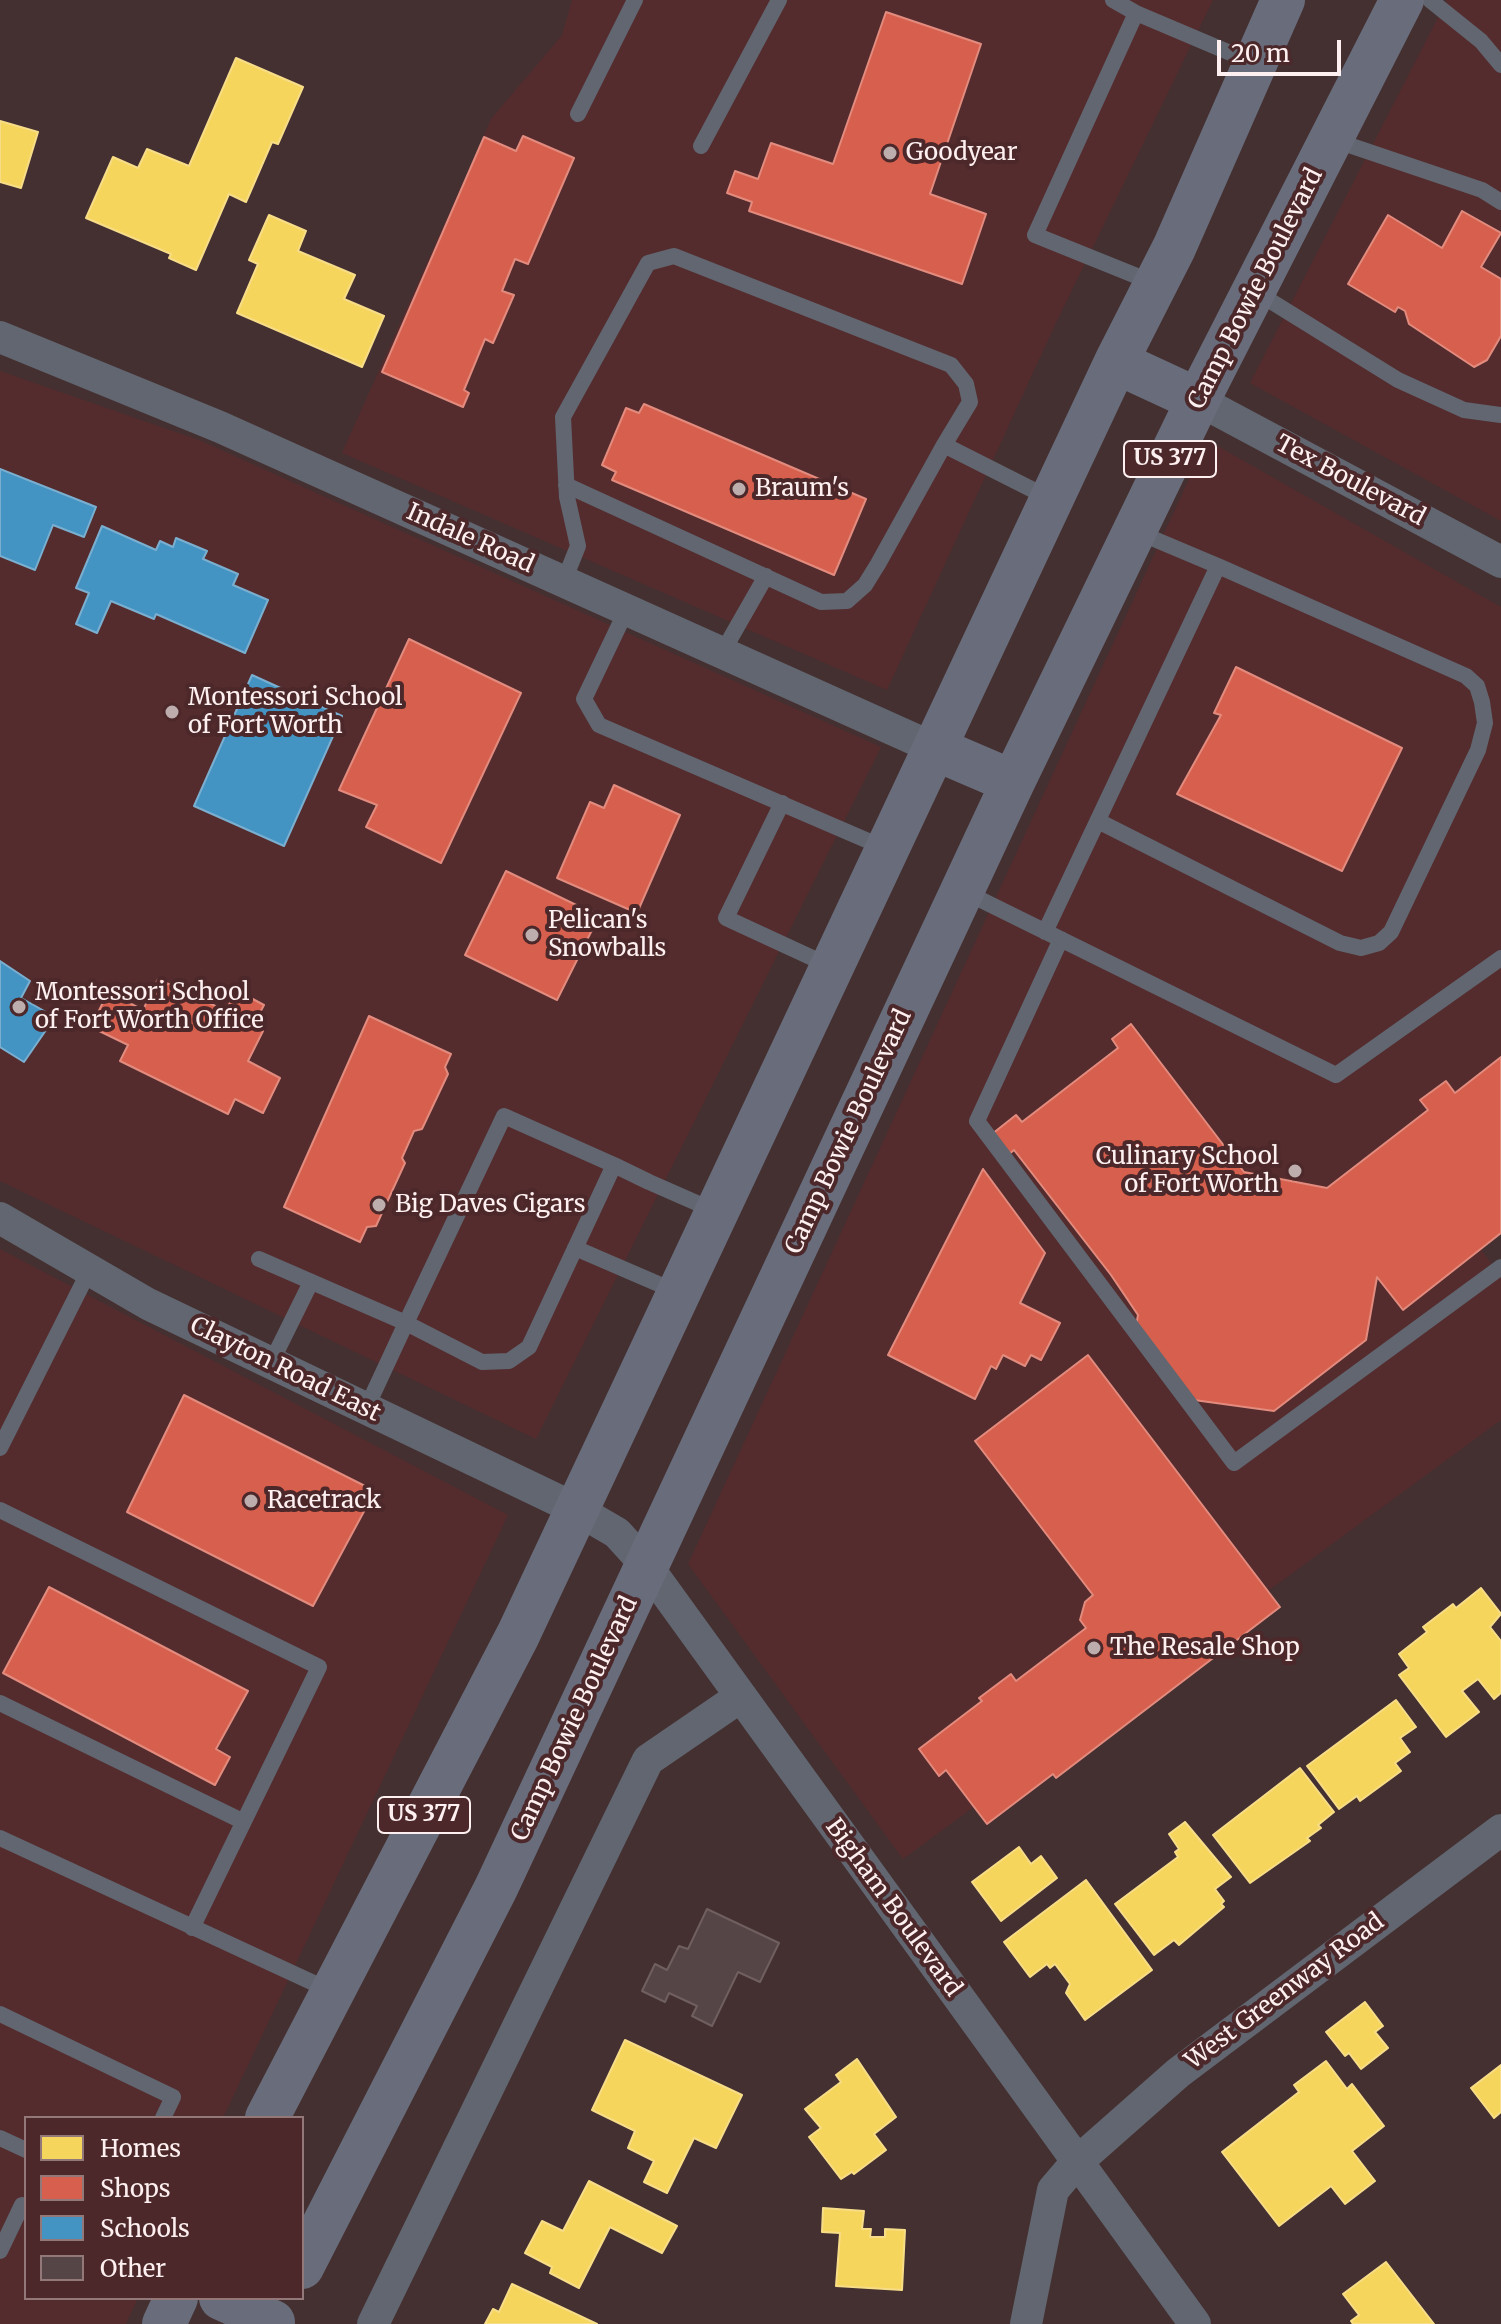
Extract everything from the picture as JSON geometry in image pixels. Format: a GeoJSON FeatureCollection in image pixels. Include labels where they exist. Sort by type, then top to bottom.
{"type":"FeatureCollection","features":[{"type":"Feature","properties":{"kind":"main road","name":"US 377"},"geometry":{"type":"LineString","coordinates":[[268,2116],[518,1635],[1116,362],[1156,284],[1283,0]]}},
{"type":"Feature","properties":{"kind":"main road","name":"Camp Bowie Boulevard"},"geometry":{"type":"LineString","coordinates":[[304,2263],[496,1888],[1013,782],[1198,400],[1334,140],[1402,0]]}},
{"type":"Feature","properties":{"kind":"main road"},"geometry":{"type":"LineString","coordinates":[[1116,362],[1198,400]]}},
{"type":"Feature","properties":{"kind":"main road"},"geometry":{"type":"LineString","coordinates":[[936,749],[1013,782]]}},
{"type":"Feature","properties":{"kind":"main road"},"geometry":{"type":"LineString","coordinates":[[164,2324],[175,2300]]}},
{"type":"Feature","properties":{"kind":"main road"},"geometry":{"type":"LineString","coordinates":[[228,2300],[277,2315]]}},
{"type":"Feature","properties":{"kind":"street","name":"Indale Road"},"geometry":{"type":"LineString","coordinates":[[0,337],[220,427],[936,749]]}},
{"type":"Feature","properties":{"kind":"street","name":"Tex Boulevard"},"geometry":{"type":"LineString","coordinates":[[1198,400],[1501,562]]}},
{"type":"Feature","properties":{"kind":"street","name":"Clayton Road East"},"geometry":{"type":"LineString","coordinates":[[0,1218],[89,1271],[271,1363],[576,1509]]}},
{"type":"Feature","properties":{"kind":"street","name":"Bigham Boulevard"},"geometry":{"type":"LineString","coordinates":[[576,1509],[617,1533],[646,1565],[1195,2324]]}},
{"type":"Feature","properties":{"kind":"street"},"geometry":{"type":"LineString","coordinates":[[373,2324],[648,1760],[740,1697]]}},
{"type":"Feature","properties":{"kind":"street","name":"West Greenway Road"},"geometry":{"type":"LineString","coordinates":[[1026,2324],[1053,2190],[1076,2163],[1178,2073],[1501,1830]]}},
{"type":"Feature","properties":{"kind":"lane"},"geometry":{"type":"LineString","coordinates":[[578,114],[635,0]]}},
{"type":"Feature","properties":{"kind":"lane"},"geometry":{"type":"LineString","coordinates":[[701,146],[779,0]]}},
{"type":"Feature","properties":{"kind":"lane"},"geometry":{"type":"LineString","coordinates":[[1113,0],[1136,13],[1255,64]]}},
{"type":"Feature","properties":{"kind":"lane"},"geometry":{"type":"LineString","coordinates":[[1430,0],[1481,41],[1501,65]]}},
{"type":"Feature","properties":{"kind":"lane"},"geometry":{"type":"LineString","coordinates":[[1136,13],[1035,235],[1156,284]]}},
{"type":"Feature","properties":{"kind":"lane"},"geometry":{"type":"LineString","coordinates":[[1334,140],[1482,190],[1501,202]]}},
{"type":"Feature","properties":{"kind":"lane"},"geometry":{"type":"LineString","coordinates":[[564,581],[578,546],[566,485],[563,417],[648,263],[674,256],[951,365],[966,384],[970,402],[878,564],[865,585],[847,601],[821,602],[566,485]]}},
{"type":"Feature","properties":{"kind":"lane"},"geometry":{"type":"LineString","coordinates":[[1255,291],[1398,380],[1464,410],[1501,415]]}},
{"type":"Feature","properties":{"kind":"lane"},"geometry":{"type":"LineString","coordinates":[[944,445],[1052,500]]}},
{"type":"Feature","properties":{"kind":"lane"},"geometry":{"type":"LineString","coordinates":[[1098,821],[1340,943],[1361,948],[1379,943],[1391,932],[1478,750],[1485,723],[1477,686],[1466,676],[1135,531]]}},
{"type":"Feature","properties":{"kind":"lane"},"geometry":{"type":"LineString","coordinates":[[1045,932],[1218,566]]}},
{"type":"Feature","properties":{"kind":"lane"},"geometry":{"type":"LineString","coordinates":[[722,653],[766,576]]}},
{"type":"Feature","properties":{"kind":"lane"},"geometry":{"type":"LineString","coordinates":[[627,609],[584,699],[599,725],[889,850]]}},
{"type":"Feature","properties":{"kind":"lane"},"geometry":{"type":"LineString","coordinates":[[782,803],[726,918],[833,968]]}},
{"type":"Feature","properties":{"kind":"lane"},"geometry":{"type":"LineString","coordinates":[[963,891],[1336,1075],[1501,958]]}},
{"type":"Feature","properties":{"kind":"lane"},"geometry":{"type":"LineString","coordinates":[[1061,939],[977,1121],[1234,1463],[1501,1267]]}},
{"type":"Feature","properties":{"kind":"lane"},"geometry":{"type":"LineString","coordinates":[[366,1409],[504,1116],[716,1212]]}},
{"type":"Feature","properties":{"kind":"lane"},"geometry":{"type":"LineString","coordinates":[[259,1259],[406,1323],[482,1362],[509,1361],[529,1347],[614,1165]]}},
{"type":"Feature","properties":{"kind":"lane"},"geometry":{"type":"LineString","coordinates":[[575,1248],[678,1292]]}},
{"type":"Feature","properties":{"kind":"lane"},"geometry":{"type":"LineString","coordinates":[[0,1448],[89,1271]]}},
{"type":"Feature","properties":{"kind":"lane"},"geometry":{"type":"LineString","coordinates":[[271,1363],[311,1282]]}},
{"type":"Feature","properties":{"kind":"lane"},"geometry":{"type":"LineString","coordinates":[[0,1510],[319,1667],[192,1928]]}},
{"type":"Feature","properties":{"kind":"lane"},"geometry":{"type":"LineString","coordinates":[[0,1703],[242,1821]]}},
{"type":"Feature","properties":{"kind":"lane"},"geometry":{"type":"LineString","coordinates":[[0,1838],[331,1991]]}},
{"type":"Feature","properties":{"kind":"lane"},"geometry":{"type":"LineString","coordinates":[[0,2014],[173,2097],[164,2116]]}},
{"type":"Feature","properties":{"kind":"lane"},"geometry":{"type":"LineString","coordinates":[[0,2138],[24,2149]]}},
{"type":"Feature","properties":{"kind":"lane"},"geometry":{"type":"LineString","coordinates":[[0,2251],[24,2205]]}},
{"type":"Feature","properties":{"kind":"shaded area"},"geometry":{"type":"Polygon","coordinates":[[[572,0],[1213,0],[1055,325],[887,690],[342,453],[491,119],[562,35],[572,0]]]}},
{"type":"Feature","properties":{"kind":"shaded area"},"geometry":{"type":"Polygon","coordinates":[[[1447,0],[1501,0],[1501,521],[1250,383],[1447,0]]]}},
{"type":"Feature","properties":{"kind":"shaded area"},"geometry":{"type":"Polygon","coordinates":[[[0,371],[199,440],[881,747],[536,1439],[0,1181],[0,371]]]}},
{"type":"Feature","properties":{"kind":"shaded area"},"geometry":{"type":"Polygon","coordinates":[[[1207,440],[1501,607],[1501,1219],[1474,1240],[1501,1276],[1501,1420],[903,1859],[688,1564],[1207,440]]]}},
{"type":"Feature","properties":{"kind":"shaded area"},"geometry":{"type":"Polygon","coordinates":[[[0,1249],[508,1515],[224,2116],[24,2116],[24,2300],[137,2300],[126,2324],[0,2324],[0,1249]]]}},
{"type":"Feature","properties":{"kind":"building: Homes"},"geometry":{"type":"Polygon","coordinates":[[[236,58],[303,87],[278,144],[272,142],[246,202],[229,194],[196,270],[169,258],[171,254],[86,218],[113,157],[138,168],[147,149],[189,166],[236,58]]]}},
{"type":"Feature","properties":{"kind":"building: Homes"},"geometry":{"type":"Polygon","coordinates":[[[0,121],[38,132],[21,188],[0,182],[0,121]]]}},
{"type":"Feature","properties":{"kind":"building: Homes"},"geometry":{"type":"Polygon","coordinates":[[[269,215],[306,231],[298,251],[355,275],[344,299],[384,316],[362,367],[237,313],[258,264],[249,260],[269,215]]]}},
{"type":"Feature","properties":{"kind":"building: Homes"},"geometry":{"type":"Polygon","coordinates":[[[1481,1588],[1501,1614],[1490,1627],[1501,1641],[1501,1693],[1494,1699],[1478,1679],[1462,1691],[1479,1712],[1446,1737],[1399,1675],[1409,1668],[1399,1654],[1427,1632],[1423,1627],[1453,1604],[1456,1608],[1481,1588]]]}},
{"type":"Feature","properties":{"kind":"building: Homes"},"geometry":{"type":"Polygon","coordinates":[[[1396,1700],[1416,1727],[1400,1738],[1410,1752],[1395,1763],[1401,1771],[1360,1801],[1357,1796],[1339,1809],[1307,1766],[1396,1700]]]}},
{"type":"Feature","properties":{"kind":"building: Homes"},"geometry":{"type":"Polygon","coordinates":[[[1300,1768],[1334,1812],[1318,1825],[1321,1828],[1307,1838],[1310,1841],[1250,1883],[1213,1835],[1300,1768]]]}},
{"type":"Feature","properties":{"kind":"building: Homes"},"geometry":{"type":"Polygon","coordinates":[[[1185,1822],[1231,1877],[1215,1889],[1224,1901],[1221,1904],[1224,1907],[1179,1945],[1174,1940],[1154,1955],[1115,1904],[1178,1857],[1175,1852],[1179,1849],[1169,1834],[1185,1822]]]}},
{"type":"Feature","properties":{"kind":"building: Homes"},"geometry":{"type":"Polygon","coordinates":[[[1019,1847],[1031,1864],[1041,1856],[1057,1878],[1001,1921],[972,1882],[1019,1847]]]}},
{"type":"Feature","properties":{"kind":"building: Homes"},"geometry":{"type":"Polygon","coordinates":[[[1086,1880],[1152,1970],[1085,2020],[1066,1993],[1070,1984],[1055,1964],[1050,1968],[1047,1964],[1030,1977],[1004,1942],[1086,1880]]]}},
{"type":"Feature","properties":{"kind":"building: Homes"},"geometry":{"type":"Polygon","coordinates":[[[1365,2002],[1383,2026],[1375,2032],[1388,2048],[1361,2069],[1349,2053],[1345,2056],[1326,2032],[1365,2002]]]}},
{"type":"Feature","properties":{"kind":"building: Homes"},"geometry":{"type":"Polygon","coordinates":[[[625,2040],[742,2095],[716,2148],[694,2138],[667,2193],[644,2182],[654,2161],[628,2148],[635,2131],[592,2110],[625,2040]]]}},
{"type":"Feature","properties":{"kind":"building: Homes"},"geometry":{"type":"Polygon","coordinates":[[[857,2059],[896,2117],[874,2134],[886,2150],[854,2174],[852,2172],[841,2179],[809,2137],[821,2128],[805,2109],[841,2082],[836,2075],[857,2059]]]}},
{"type":"Feature","properties":{"kind":"building: Homes"},"geometry":{"type":"Polygon","coordinates":[[[1326,2061],[1347,2089],[1352,2084],[1384,2126],[1352,2151],[1375,2181],[1345,2204],[1331,2186],[1279,2226],[1222,2152],[1299,2092],[1294,2085],[1326,2061]]]}},
{"type":"Feature","properties":{"kind":"building: Homes"},"geometry":{"type":"Polygon","coordinates":[[[1501,2065],[1501,2112],[1494,2118],[1471,2088],[1501,2065]]]}},
{"type":"Feature","properties":{"kind":"building: Homes"},"geometry":{"type":"Polygon","coordinates":[[[589,2181],[677,2226],[662,2253],[610,2227],[579,2288],[550,2273],[552,2267],[525,2253],[542,2221],[563,2231],[589,2181]]]}},
{"type":"Feature","properties":{"kind":"building: Homes"},"geometry":{"type":"Polygon","coordinates":[[[823,2208],[864,2211],[862,2229],[871,2229],[870,2237],[885,2237],[885,2229],[905,2230],[902,2290],[836,2286],[840,2233],[822,2232],[823,2208]]]}},
{"type":"Feature","properties":{"kind":"building: Homes"},"geometry":{"type":"Polygon","coordinates":[[[1386,2262],[1434,2324],[1353,2324],[1351,2321],[1359,2315],[1343,2294],[1386,2262]]]}},
{"type":"Feature","properties":{"kind":"building: Homes"},"geometry":{"type":"Polygon","coordinates":[[[512,2284],[597,2324],[485,2324],[493,2309],[499,2312],[512,2284]]]}},
{"type":"Feature","properties":{"kind":"building: Shops","name":"Goodyear"},"geometry":{"type":"Polygon","coordinates":[[[886,12],[981,44],[930,194],[986,214],[962,284],[749,211],[752,202],[727,193],[735,171],[758,179],[771,143],[833,164],[886,12]]]}},
{"type":"Feature","properties":{"kind":"building: Shops"},"geometry":{"type":"Polygon","coordinates":[[[523,136],[574,158],[528,264],[515,259],[502,291],[514,295],[493,343],[485,339],[464,390],[469,393],[463,407],[382,372],[484,137],[516,151],[523,136]]]}},
{"type":"Feature","properties":{"kind":"building: Shops"},"geometry":{"type":"Polygon","coordinates":[[[1462,211],[1501,233],[1481,267],[1501,279],[1501,336],[1487,360],[1474,367],[1409,324],[1405,311],[1398,307],[1395,312],[1348,284],[1388,215],[1442,248],[1462,211]]]}},
{"type":"Feature","properties":{"kind":"building: Shops","name":"Braum's"},"geometry":{"type":"Polygon","coordinates":[[[644,404],[866,499],[834,575],[612,480],[616,472],[602,465],[626,408],[639,413],[644,404]]]}},
{"type":"Feature","properties":{"kind":"building: Shops"},"geometry":{"type":"Polygon","coordinates":[[[409,639],[521,693],[441,863],[366,827],[377,805],[339,790],[409,639]]]}},
{"type":"Feature","properties":{"kind":"building: Shops"},"geometry":{"type":"Polygon","coordinates":[[[1236,667],[1402,748],[1342,871],[1177,794],[1221,715],[1214,713],[1236,667]]]}},
{"type":"Feature","properties":{"kind":"building: Shops"},"geometry":{"type":"Polygon","coordinates":[[[614,785],[680,815],[637,913],[557,878],[590,802],[604,808],[614,785]]]}},
{"type":"Feature","properties":{"kind":"building: Shops","name":"Pelican's Snowballs"},"geometry":{"type":"Polygon","coordinates":[[[506,871],[599,916],[557,1000],[465,955],[506,871]]]}},
{"type":"Feature","properties":{"kind":"building: Shops"},"geometry":{"type":"Polygon","coordinates":[[[158,979],[226,1011],[236,990],[264,1005],[253,1026],[263,1031],[248,1061],[280,1078],[263,1113],[235,1099],[228,1114],[120,1061],[128,1045],[91,1027],[108,992],[143,1010],[158,979]]]}},
{"type":"Feature","properties":{"kind":"building: Shops"},"geometry":{"type":"Polygon","coordinates":[[[369,1016],[451,1054],[445,1067],[448,1074],[422,1129],[414,1131],[402,1158],[405,1163],[376,1226],[367,1227],[360,1242],[284,1207],[369,1016]]]}},
{"type":"Feature","properties":{"kind":"building: Shops"},"geometry":{"type":"Polygon","coordinates":[[[1131,1024],[1244,1172],[1327,1188],[1428,1110],[1420,1100],[1446,1081],[1455,1093],[1501,1057],[1501,1233],[1403,1310],[1377,1277],[1366,1340],[1274,1411],[1194,1400],[1136,1326],[1138,1315],[1111,1275],[1014,1150],[1008,1155],[992,1134],[1016,1115],[1022,1122],[1118,1048],[1112,1039],[1131,1024]]]}},
{"type":"Feature","properties":{"kind":"building: Shops"},"geometry":{"type":"Polygon","coordinates":[[[983,1169],[1045,1253],[1020,1303],[1060,1323],[1041,1360],[1031,1355],[1025,1366],[1003,1355],[996,1369],[991,1366],[975,1399],[888,1355],[983,1169]]]}},
{"type":"Feature","properties":{"kind":"building: Shops"},"geometry":{"type":"Polygon","coordinates":[[[1088,1355],[1280,1607],[1056,1778],[1053,1774],[987,1824],[946,1770],[939,1776],[919,1749],[982,1701],[979,1698],[1011,1674],[1016,1681],[1086,1628],[1080,1620],[1085,1602],[1093,1595],[975,1441],[1088,1355]]]}},
{"type":"Feature","properties":{"kind":"building: Shops","name":"Racetrack"},"geometry":{"type":"Polygon","coordinates":[[[184,1395],[375,1491],[313,1606],[127,1512],[184,1395]]]}},
{"type":"Feature","properties":{"kind":"building: Shops"},"geometry":{"type":"Polygon","coordinates":[[[49,1587],[248,1691],[216,1749],[230,1757],[215,1785],[3,1673],[49,1587]]]}},
{"type":"Feature","properties":{"kind":"building: Schools"},"geometry":{"type":"Polygon","coordinates":[[[0,469],[96,507],[84,537],[53,525],[35,570],[0,556],[0,469]]]}},
{"type":"Feature","properties":{"kind":"building: Schools"},"geometry":{"type":"Polygon","coordinates":[[[102,526],[156,550],[160,541],[173,547],[176,538],[207,551],[203,559],[238,574],[233,585],[268,600],[245,653],[156,614],[154,619],[111,601],[97,633],[76,624],[89,593],[76,588],[102,526]]]}},
{"type":"Feature","properties":{"kind":"building: Schools"},"geometry":{"type":"Polygon","coordinates":[[[252,675],[342,716],[284,846],[194,806],[252,675]]]}},
{"type":"Feature","properties":{"kind":"building: Schools","name":"Montessori School of Fort Worth Office"},"geometry":{"type":"Polygon","coordinates":[[[0,961],[30,981],[21,998],[55,1017],[24,1062],[0,1047],[0,961]]]}},
{"type":"Feature","properties":{"kind":"building: Other"},"geometry":{"type":"Polygon","coordinates":[[[707,1909],[779,1943],[760,1982],[738,1972],[712,2026],[692,2016],[697,2006],[669,1993],[665,2002],[642,1991],[655,1964],[667,1970],[679,1946],[688,1949],[707,1909]]]}},
{"type":"Feature","properties":{"kind":"place","name":"Goodyear"},"geometry":{"type":"Point","coordinates":[890,153]}},
{"type":"Feature","properties":{"kind":"place","name":"Braum's"},"geometry":{"type":"Point","coordinates":[739,489]}},
{"type":"Feature","properties":{"kind":"place","name":"Montessori School of Fort Worth"},"geometry":{"type":"Point","coordinates":[172,712]}},
{"type":"Feature","properties":{"kind":"place","name":"Pelican's Snowballs"},"geometry":{"type":"Point","coordinates":[532,935]}},
{"type":"Feature","properties":{"kind":"place","name":"Montessori School of Fort Worth Office"},"geometry":{"type":"Point","coordinates":[19,1007]}},
{"type":"Feature","properties":{"kind":"place","name":"Culinary School of Fort Worth"},"geometry":{"type":"Point","coordinates":[1295,1171]}},
{"type":"Feature","properties":{"kind":"place","name":"Big Daves Cigars"},"geometry":{"type":"Point","coordinates":[379,1205]}},
{"type":"Feature","properties":{"kind":"place","name":"Racetrack"},"geometry":{"type":"Point","coordinates":[251,1501]}},
{"type":"Feature","properties":{"kind":"place","name":"The Resale Shop"},"geometry":{"type":"Point","coordinates":[1094,1648]}}]}
